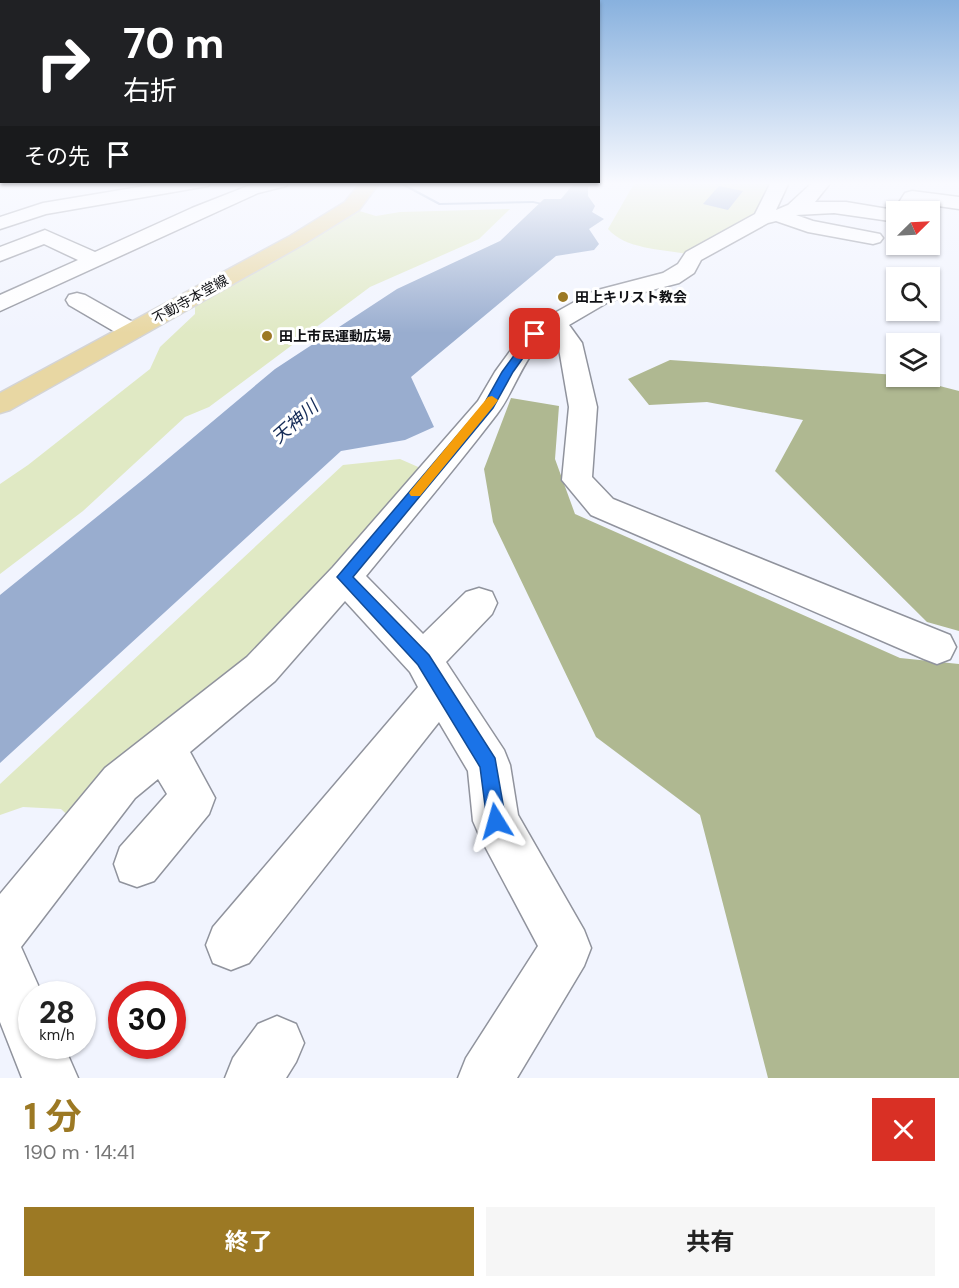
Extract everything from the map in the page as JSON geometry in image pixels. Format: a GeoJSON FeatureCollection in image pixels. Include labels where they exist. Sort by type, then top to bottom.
{"type":"FeatureCollection","features":[{"type":"Feature","properties":{"kind":"main road","name":"不動寺本堂線"},"geometry":{"type":"LineString","coordinates":[[0,404],[308,232]]}},
{"type":"Feature","properties":{"kind":"street"},"geometry":{"type":"LineString","coordinates":[[0,304],[155,232]]}},
{"type":"Feature","properties":{"kind":"street"},"geometry":{"type":"LineString","coordinates":[[0,933],[120,783],[261,669],[345,577],[489,406],[508,372],[535,334],[602,296],[671,278],[686,268],[693,256],[742,232]]}},
{"type":"Feature","properties":{"kind":"street"},"geometry":{"type":"LineString","coordinates":[[838,232],[873,238]]}},
{"type":"Feature","properties":{"kind":"street"},"geometry":{"type":"LineString","coordinates":[[100,233],[127,245]]}},
{"type":"Feature","properties":{"kind":"street"},"geometry":{"type":"LineString","coordinates":[[0,255],[45,236],[94,260]]}},
{"type":"Feature","properties":{"kind":"street"},"geometry":{"type":"LineString","coordinates":[[77,300],[132,331]]}},
{"type":"Feature","properties":{"kind":"street"},"geometry":{"type":"LineString","coordinates":[[554,322],[570,343],[583,407],[577,480],[602,507],[937,646]]}},
{"type":"Feature","properties":{"kind":"street"},"geometry":{"type":"LineString","coordinates":[[345,577],[432,674],[489,765],[496,821],[566,948],[486,1078]]}},
{"type":"Feature","properties":{"kind":"street"},"geometry":{"type":"LineString","coordinates":[[231,945],[432,674],[478,603]]}},
{"type":"Feature","properties":{"kind":"street"},"geometry":{"type":"LineString","coordinates":[[137,864],[193,798],[164,748]]}},
{"type":"Feature","properties":{"kind":"street"},"geometry":{"type":"LineString","coordinates":[[0,959],[18,1001]]}},
{"type":"Feature","properties":{"kind":"street"},"geometry":{"type":"LineString","coordinates":[[42,1059],[50,1078]]}},
{"type":"Feature","properties":{"kind":"green space"},"geometry":{"type":"Polygon","coordinates":[[[318,232],[486,232],[479,239],[370,287],[209,407],[185,417],[83,511],[0,574],[0,484],[28,465],[150,369],[160,347],[195,314],[195,305],[318,232]]]}},
{"type":"Feature","properties":{"kind":"green space"},"geometry":{"type":"Polygon","coordinates":[[[611,232],[723,232],[686,254],[634,244],[611,232]]]}},
{"type":"Feature","properties":{"kind":"green space"},"geometry":{"type":"Polygon","coordinates":[[[670,360],[886,374],[886,387],[940,386],[959,391],[959,631],[927,622],[775,471],[803,420],[707,402],[649,405],[628,379],[670,360]]]}},
{"type":"Feature","properties":{"kind":"green space"},"geometry":{"type":"Polygon","coordinates":[[[511,398],[559,406],[555,459],[575,514],[900,658],[959,664],[959,1078],[768,1078],[700,815],[596,737],[493,522],[484,469],[511,398]]]}},
{"type":"Feature","properties":{"kind":"green space"},"geometry":{"type":"Polygon","coordinates":[[[400,459],[425,470],[297,619],[77,824],[61,809],[23,807],[0,815],[0,784],[343,465],[400,459]]]}},
{"type":"Feature","properties":{"kind":"water","name":"天神川"},"geometry":{"type":"Polygon","coordinates":[[[509,232],[591,232],[599,244],[594,250],[556,256],[411,377],[434,427],[405,440],[341,451],[0,763],[0,595],[275,369],[397,289],[500,241],[509,232]]]}},
{"type":"Feature","properties":{"kind":"slow traffic"},"geometry":{"type":"LineString","coordinates":[[416,493],[492,400]]}},
{"type":"Feature","properties":{"kind":"place","name":"田上キリスト教会"},"geometry":{"type":"Point","coordinates":[563,297]}},
{"type":"Feature","properties":{"kind":"place","name":"田上市民運動広場"},"geometry":{"type":"Point","coordinates":[267,336]}},
{"type":"Feature","properties":{"kind":"route"},"geometry":{"type":"LineString","coordinates":[[496,821],[489,765],[423,660],[345,577],[489,406],[508,372],[535,334]]}}]}
